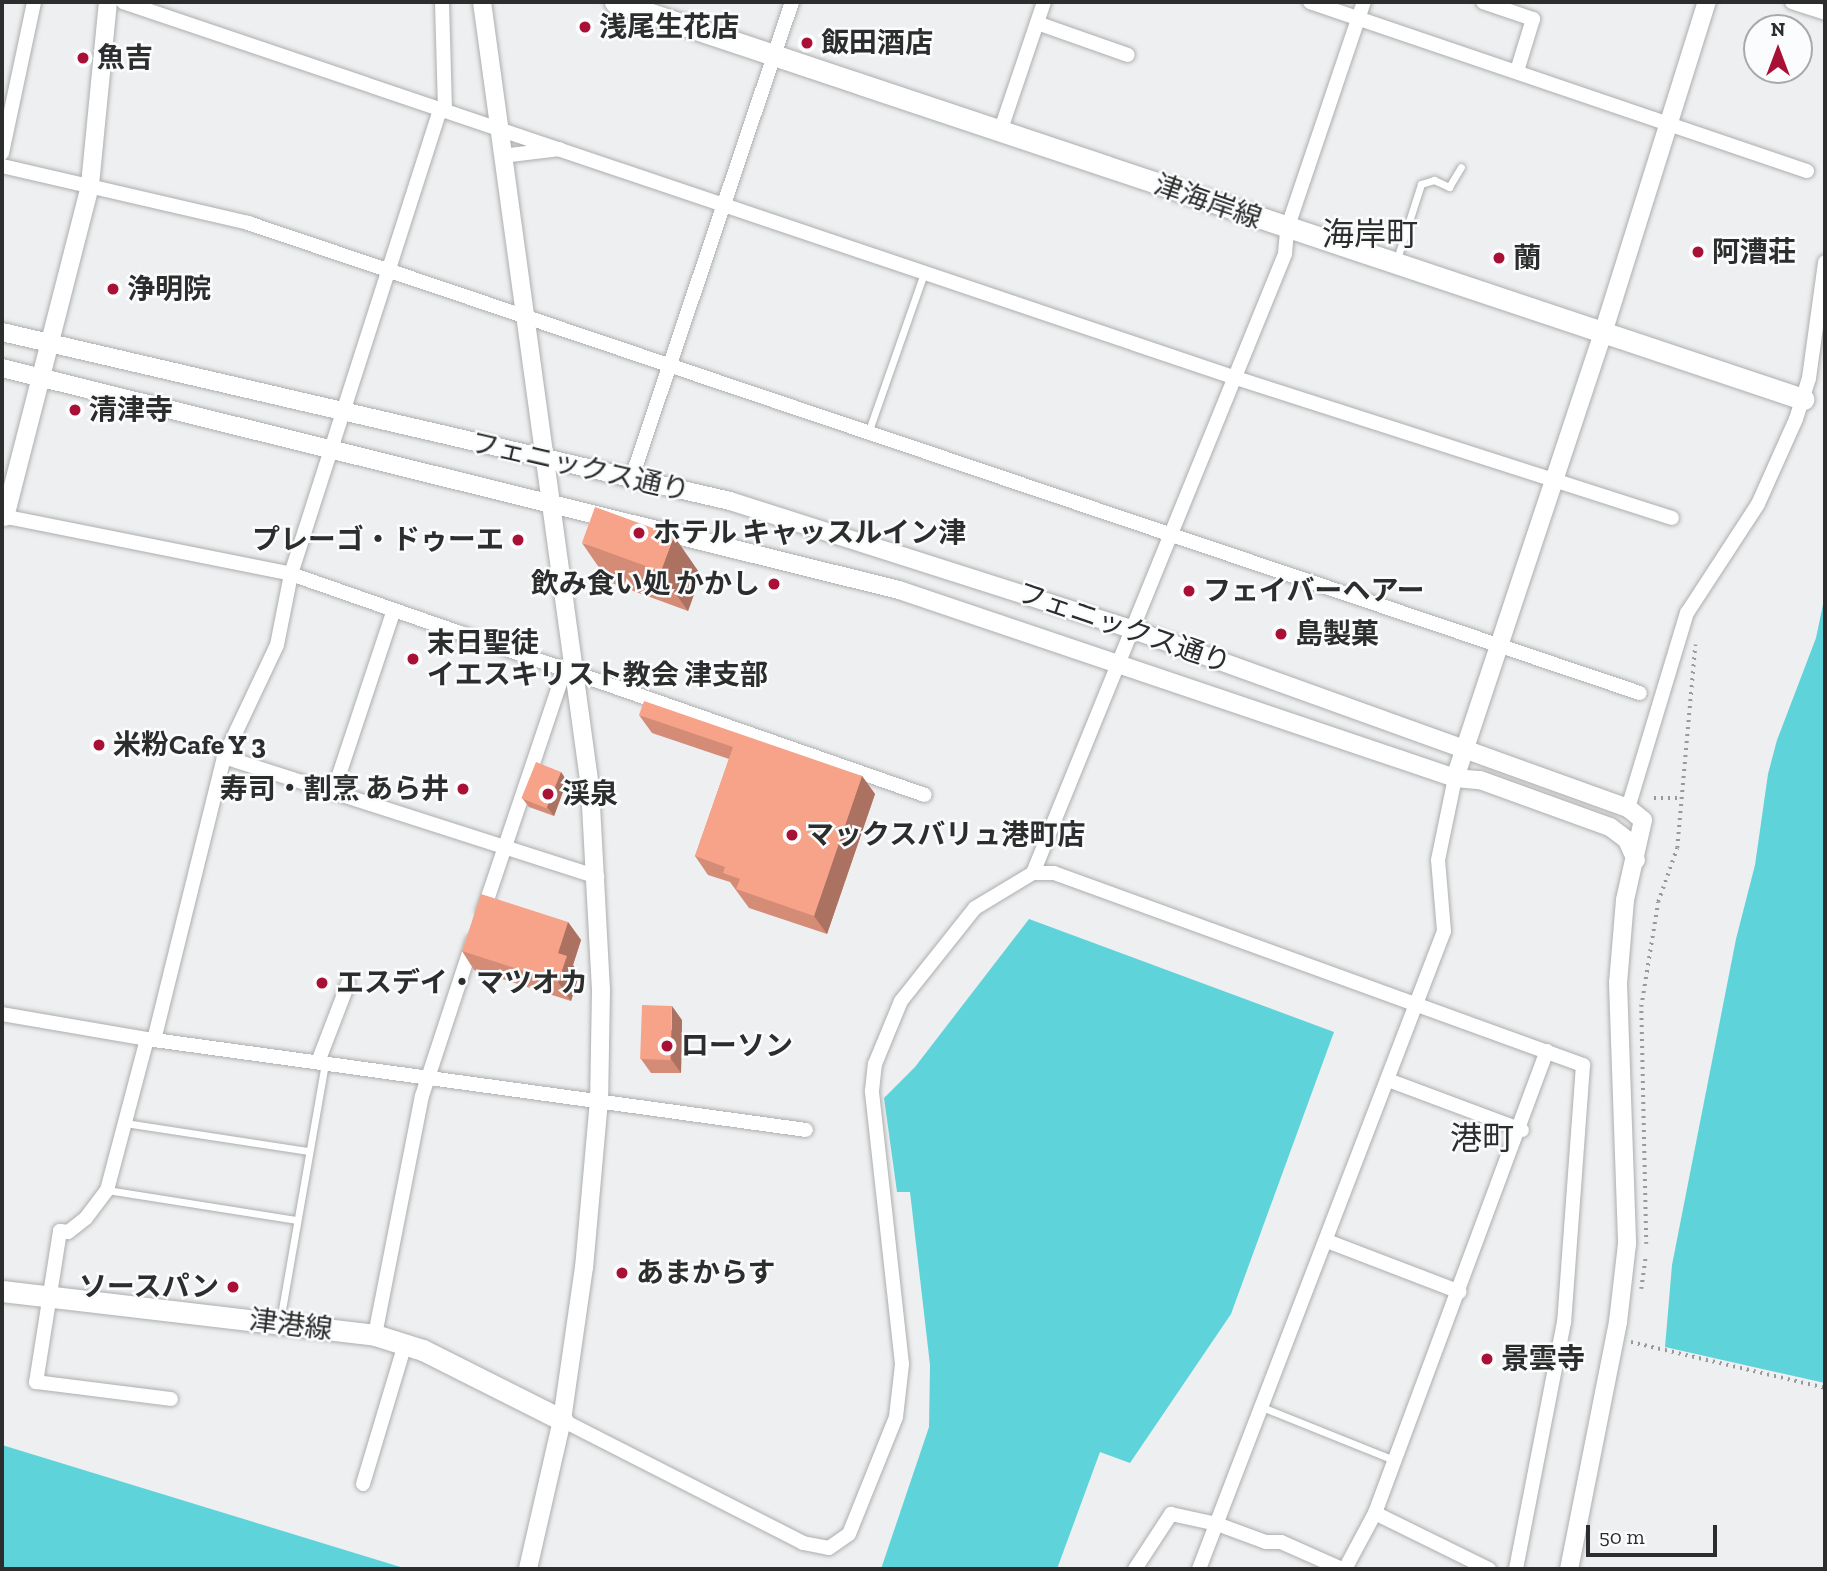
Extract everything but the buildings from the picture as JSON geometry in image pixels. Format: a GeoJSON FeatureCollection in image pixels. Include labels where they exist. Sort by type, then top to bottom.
{"type":"FeatureCollection","features":[{"type":"Feature","properties":{"kind":"main road","name":"津海岸線"},"geometry":{"type":"LineString","coordinates":[[615,2],[1395,266],[1803,399]]}},
{"type":"Feature","properties":{"kind":"main road","name":"津港線"},"geometry":{"type":"LineString","coordinates":[[2,1292],[375,1335],[405,1345],[562,1420]]}},
{"type":"Feature","properties":{"kind":"street"},"geometry":{"type":"LineString","coordinates":[[2,153],[34,2]]}},
{"type":"Feature","properties":{"kind":"street"},"geometry":{"type":"LineString","coordinates":[[108,2],[90,185],[3,516],[291,575],[393,613],[925,795]]}},
{"type":"Feature","properties":{"kind":"street"},"geometry":{"type":"LineString","coordinates":[[123,2],[442,110],[565,148],[1233,377],[1672,518]]}},
{"type":"Feature","properties":{"kind":"street"},"geometry":{"type":"LineString","coordinates":[[171,1399],[36,1382],[53,1298],[60,1231],[68,1232],[86,1218],[107,1190],[225,757],[277,645],[291,575],[386,269],[442,110],[442,2]]}},
{"type":"Feature","properties":{"kind":"street"},"geometry":{"type":"LineString","coordinates":[[482,2],[550,503],[569,672],[597,877],[599,1100],[584,1266],[562,1420],[528,1567]]}},
{"type":"Feature","properties":{"kind":"street"},"geometry":{"type":"LineString","coordinates":[[632,477],[792,2]]}},
{"type":"Feature","properties":{"kind":"street"},"geometry":{"type":"LineString","coordinates":[[1000,132],[1044,2]]}},
{"type":"Feature","properties":{"kind":"street"},"geometry":{"type":"LineString","coordinates":[[1310,2],[1807,171]]}},
{"type":"Feature","properties":{"kind":"street"},"geometry":{"type":"LineString","coordinates":[[1032,873],[1285,254],[1287,229],[1364,2]]}},
{"type":"Feature","properties":{"kind":"street"},"geometry":{"type":"LineString","coordinates":[[1483,2],[1534,19],[1517,71]]}},
{"type":"Feature","properties":{"kind":"street"},"geometry":{"type":"LineString","coordinates":[[1199,1569],[1419,1004],[1444,931],[1438,860],[1455,778],[1603,333],[1707,2]]}},
{"type":"Feature","properties":{"kind":"street"},"geometry":{"type":"LineString","coordinates":[[1792,2],[1825,13]]}},
{"type":"Feature","properties":{"kind":"street"},"geometry":{"type":"LineString","coordinates":[[1037,23],[1128,55]]}},
{"type":"Feature","properties":{"kind":"street"},"geometry":{"type":"LineString","coordinates":[[502,156],[565,148]]}},
{"type":"Feature","properties":{"kind":"street"},"geometry":{"type":"LineString","coordinates":[[2,166],[248,223],[1640,693]]}},
{"type":"Feature","properties":{"kind":"street"},"geometry":{"type":"LineString","coordinates":[[1569,1569],[1618,1322],[1626,1244],[1618,983],[1625,900],[1643,820],[1628,808],[1687,613],[1758,504],[1803,399],[1817,337],[1825,262]]}},
{"type":"Feature","properties":{"kind":"street","name":"フェニックス通り"},"geometry":{"type":"LineString","coordinates":[[2,332],[543,460],[632,477],[878,546],[1131,629],[1467,747],[1628,808]]}},
{"type":"Feature","properties":{"kind":"street","name":"フェニックス通り"},"geometry":{"type":"LineString","coordinates":[[2,368],[899,590],[1455,778],[1480,780],[1610,827],[1627,840],[1636,860]]}},
{"type":"Feature","properties":{"kind":"street"},"geometry":{"type":"LineString","coordinates":[[332,793],[393,613]]}},
{"type":"Feature","properties":{"kind":"street"},"geometry":{"type":"LineString","coordinates":[[375,1335],[428,1077],[503,849],[569,672]]}},
{"type":"Feature","properties":{"kind":"street"},"geometry":{"type":"LineString","coordinates":[[225,757],[503,849],[597,877]]}},
{"type":"Feature","properties":{"kind":"street"},"geometry":{"type":"LineString","coordinates":[[562,1420],[803,1543],[829,1548],[849,1534],[896,1417],[902,1364],[872,1091],[875,1064],[901,1002],[975,908],[1032,873],[1071,876],[1583,1066],[1579,1154],[1564,1322],[1516,1569]]}},
{"type":"Feature","properties":{"kind":"street"},"geometry":{"type":"LineString","coordinates":[[322,1063],[348,984]]}},
{"type":"Feature","properties":{"kind":"street"},"geometry":{"type":"LineString","coordinates":[[2,1014],[150,1039],[806,1130]]}},
{"type":"Feature","properties":{"kind":"street"},"geometry":{"type":"LineString","coordinates":[[1135,1569],[1171,1514],[1217,1524],[1266,1542],[1281,1542],[1343,1569],[1375,1513],[1521,1129],[1547,1051]]}},
{"type":"Feature","properties":{"kind":"street"},"geometry":{"type":"LineString","coordinates":[[1388,1080],[1521,1129]]}},
{"type":"Feature","properties":{"kind":"street"},"geometry":{"type":"LineString","coordinates":[[1326,1241],[1460,1292]]}},
{"type":"Feature","properties":{"kind":"street"},"geometry":{"type":"LineString","coordinates":[[363,1484],[405,1345]]}},
{"type":"Feature","properties":{"kind":"street"},"geometry":{"type":"LineString","coordinates":[[1375,1513],[1489,1569]]}},
{"type":"Feature","properties":{"kind":"lane"},"geometry":{"type":"LineString","coordinates":[[1395,266],[1421,184],[1434,180],[1449,187],[1461,167]]}},
{"type":"Feature","properties":{"kind":"lane"},"geometry":{"type":"LineString","coordinates":[[868,433],[924,272]]}},
{"type":"Feature","properties":{"kind":"lane"},"geometry":{"type":"LineString","coordinates":[[280,1323],[322,1063]]}},
{"type":"Feature","properties":{"kind":"lane"},"geometry":{"type":"LineString","coordinates":[[124,1123],[309,1151]]}},
{"type":"Feature","properties":{"kind":"lane"},"geometry":{"type":"LineString","coordinates":[[107,1190],[296,1220]]}},
{"type":"Feature","properties":{"kind":"lane"},"geometry":{"type":"LineString","coordinates":[[1262,1407],[1394,1460]]}},
{"type":"Feature","properties":{"kind":"path"},"geometry":{"type":"LineString","coordinates":[[1640,1293],[1648,1178],[1641,1007],[1658,902],[1678,848],[1697,620],[1687,613]]}},
{"type":"Feature","properties":{"kind":"path"},"geometry":{"type":"LineString","coordinates":[[1654,798],[1682,798]]}},
{"type":"Feature","properties":{"kind":"path"},"geometry":{"type":"LineString","coordinates":[[1633,1330],[1631,1343],[1825,1388]]}},
{"type":"Feature","properties":{"kind":"water"},"geometry":{"type":"Polygon","coordinates":[[[1825,595],[1825,1383],[1665,1347],[1672,1265],[1736,939],[1755,865],[1768,774],[1777,740],[1816,638],[1825,595]]]}},
{"type":"Feature","properties":{"kind":"water"},"geometry":{"type":"Polygon","coordinates":[[[1029,919],[1334,1032],[1231,1314],[1130,1463],[1100,1452],[1057,1569],[881,1569],[929,1427],[930,1365],[910,1192],[897,1192],[884,1098],[915,1067],[1029,919]]]}},
{"type":"Feature","properties":{"kind":"water"},"geometry":{"type":"Polygon","coordinates":[[[2,1445],[407,1569],[2,1569],[2,1445]]]}},
{"type":"Feature","properties":{"kind":"place","name":"浅尾生花店"},"geometry":{"type":"Point","coordinates":[585,27]}},
{"type":"Feature","properties":{"kind":"place","name":"飯田酒店"},"geometry":{"type":"Point","coordinates":[807,43]}},
{"type":"Feature","properties":{"kind":"place","name":"魚吉"},"geometry":{"type":"Point","coordinates":[83,58]}},
{"type":"Feature","properties":{"kind":"place","name":"阿漕荘"},"geometry":{"type":"Point","coordinates":[1698,252]}},
{"type":"Feature","properties":{"kind":"place","name":"蘭"},"geometry":{"type":"Point","coordinates":[1499,258]}},
{"type":"Feature","properties":{"kind":"place","name":"浄明院"},"geometry":{"type":"Point","coordinates":[113,289]}},
{"type":"Feature","properties":{"kind":"place","name":"清津寺"},"geometry":{"type":"Point","coordinates":[75,410]}},
{"type":"Feature","properties":{"kind":"place","name":"ホテル キャッスルイン津"},"geometry":{"type":"Point","coordinates":[639,533]}},
{"type":"Feature","properties":{"kind":"place","name":"プレーゴ・ドゥーエ"},"geometry":{"type":"Point","coordinates":[518,540]}},
{"type":"Feature","properties":{"kind":"place","name":"飲み食い処 かかし"},"geometry":{"type":"Point","coordinates":[774,584]}},
{"type":"Feature","properties":{"kind":"place","name":"フェイバーヘアー"},"geometry":{"type":"Point","coordinates":[1189,591]}},
{"type":"Feature","properties":{"kind":"place","name":"島製菓"},"geometry":{"type":"Point","coordinates":[1281,634]}},
{"type":"Feature","properties":{"kind":"place","name":"末日聖徒 イエスキリスト教会 津支部"},"geometry":{"type":"Point","coordinates":[413,659]}},
{"type":"Feature","properties":{"kind":"place","name":"米粉Cafe Y 3"},"geometry":{"type":"Point","coordinates":[99,745]}},
{"type":"Feature","properties":{"kind":"place","name":"寿司・割烹 あら井"},"geometry":{"type":"Point","coordinates":[463,789]}},
{"type":"Feature","properties":{"kind":"place","name":"渓泉"},"geometry":{"type":"Point","coordinates":[548,794]}},
{"type":"Feature","properties":{"kind":"place","name":"マックスバリュ港町店"},"geometry":{"type":"Point","coordinates":[792,835]}},
{"type":"Feature","properties":{"kind":"place","name":"エスデイ・マツオカ"},"geometry":{"type":"Point","coordinates":[322,983]}},
{"type":"Feature","properties":{"kind":"place","name":"ローソン"},"geometry":{"type":"Point","coordinates":[667,1046]}},
{"type":"Feature","properties":{"kind":"place","name":"あまからす"},"geometry":{"type":"Point","coordinates":[622,1273]}},
{"type":"Feature","properties":{"kind":"place","name":"ソースパン"},"geometry":{"type":"Point","coordinates":[233,1287]}},
{"type":"Feature","properties":{"kind":"place","name":"景雲寺"},"geometry":{"type":"Point","coordinates":[1487,1359]}},
{"type":"Feature","properties":{"kind":"district","name":"海岸町"},"geometry":{"type":"Point","coordinates":[1370,234]}},
{"type":"Feature","properties":{"kind":"district","name":"港町"},"geometry":{"type":"Point","coordinates":[1482,1138]}}]}
